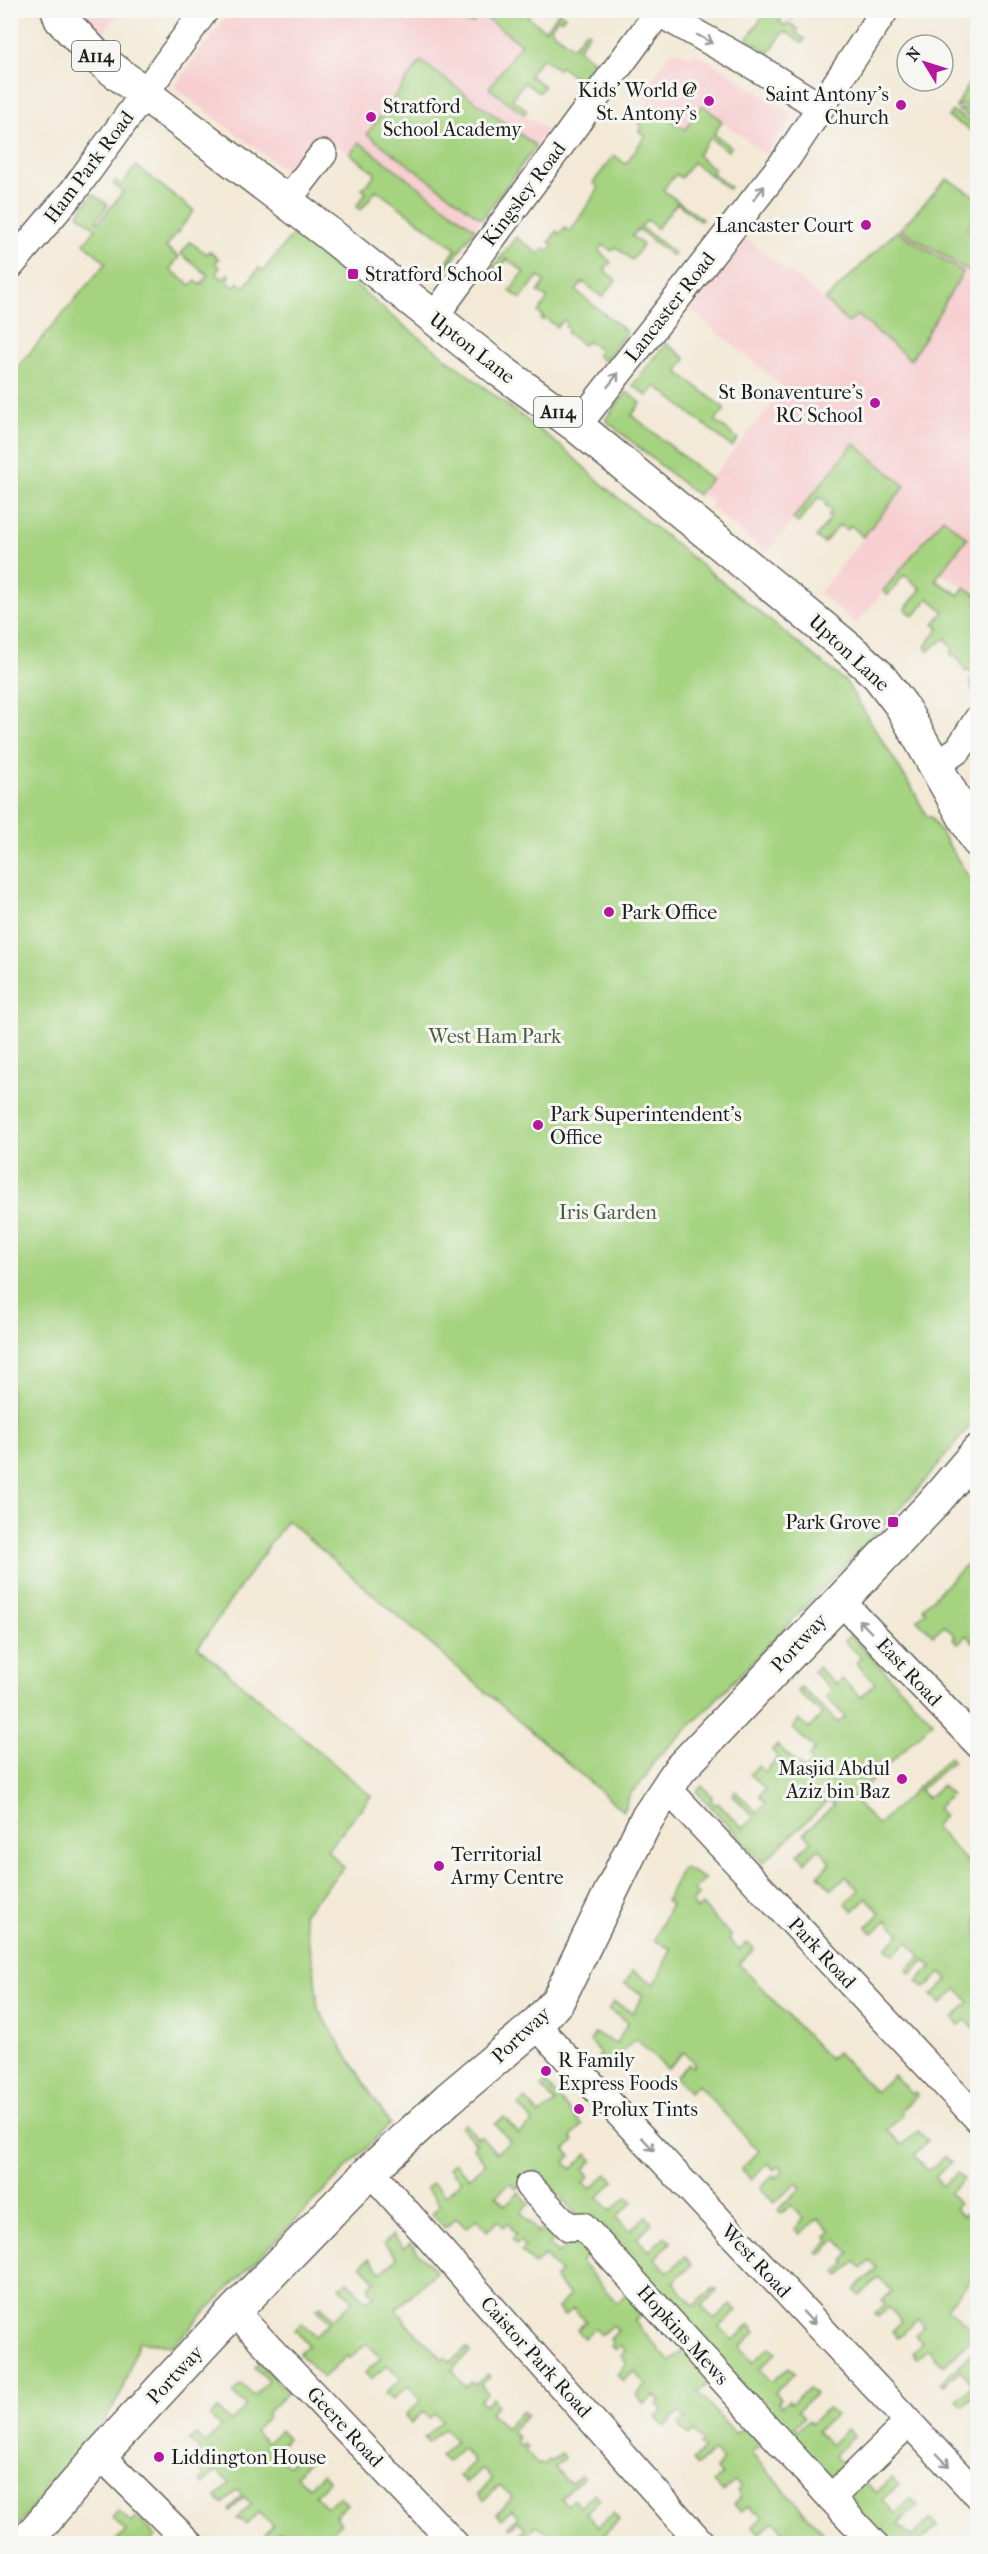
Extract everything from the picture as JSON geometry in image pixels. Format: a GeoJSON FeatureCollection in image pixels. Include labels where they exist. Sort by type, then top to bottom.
{"type":"FeatureCollection","features":[{"type":"Feature","properties":{"kind":"main road","name":"Upton Lane"},"geometry":{"type":"LineString","coordinates":[[58,10],[61,19],[77,39],[143,94],[577,426],[878,675],[901,705],[978,841]]}},
{"type":"Feature","properties":{"kind":"main road","name":"Portway"},"geometry":{"type":"LineString","coordinates":[[24,2544],[100,2455],[234,2311],[370,2171],[448,2099],[536,2025],[558,2000],[646,1820],[680,1769],[931,1506],[978,1451]]}},
{"type":"Feature","properties":{"kind":"street","name":"Ham Park Road"},"geometry":{"type":"LineString","coordinates":[[10,266],[75,189],[205,10]]}},
{"type":"Feature","properties":{"kind":"street","name":"Lancaster Road"},"geometry":{"type":"LineString","coordinates":[[577,426],[787,158],[885,10]]}},
{"type":"Feature","properties":{"kind":"street"},"geometry":{"type":"LineString","coordinates":[[656,12],[756,67],[820,108]]}},
{"type":"Feature","properties":{"kind":"street","name":"Kingsley Road"},"geometry":{"type":"LineString","coordinates":[[433,318],[656,12]]}},
{"type":"Feature","properties":{"kind":"street"},"geometry":{"type":"LineString","coordinates":[[286,202],[323,154]]}},
{"type":"Feature","properties":{"kind":"street"},"geometry":{"type":"LineString","coordinates":[[935,766],[959,749],[978,719]]}},
{"type":"Feature","properties":{"kind":"street","name":"East Road"},"geometry":{"type":"LineString","coordinates":[[840,1600],[978,1744]]}},
{"type":"Feature","properties":{"kind":"street","name":"Park Road"},"geometry":{"type":"LineString","coordinates":[[667,1788],[978,2119]]}},
{"type":"Feature","properties":{"kind":"street","name":"West Road"},"geometry":{"type":"LineString","coordinates":[[536,2025],[978,2496]]}},
{"type":"Feature","properties":{"kind":"street","name":"Caistor Park Road"},"geometry":{"type":"LineString","coordinates":[[370,2171],[702,2544]]}},
{"type":"Feature","properties":{"kind":"street","name":"Hopkins Mews"},"geometry":{"type":"LineString","coordinates":[[530,2186],[569,2227],[583,2226],[874,2544]]}},
{"type":"Feature","properties":{"kind":"street","name":"Geere Road"},"geometry":{"type":"LineString","coordinates":[[234,2311],[455,2544]]}},
{"type":"Feature","properties":{"kind":"street"},"geometry":{"type":"LineString","coordinates":[[831,2498],[908,2423]]}},
{"type":"Feature","properties":{"kind":"street"},"geometry":{"type":"LineString","coordinates":[[100,2455],[190,2544]]}},
{"type":"Feature","properties":{"kind":"shaded area"},"geometry":{"type":"Polygon","coordinates":[[[74,11],[120,11],[99,39],[74,11]]]}},
{"type":"Feature","properties":{"kind":"shaded area","name":"Stratford School Academy"},"geometry":{"type":"Polygon","coordinates":[[[230,11],[491,11],[486,18],[521,44],[489,88],[547,131],[475,229],[359,142],[350,154],[319,134],[289,173],[174,87],[230,11]]]}},
{"type":"Feature","properties":{"kind":"shaded area","name":"Kids' World @ St. Antony's"},"geometry":{"type":"Polygon","coordinates":[[[672,50],[691,57],[694,53],[793,115],[765,154],[702,106],[685,130],[641,96],[672,50]]]}},
{"type":"Feature","properties":{"kind":"shaded area","name":"St Bonaventure's RC School"},"geometry":{"type":"Polygon","coordinates":[[[947,179],[977,197],[977,595],[940,573],[967,538],[900,571],[856,624],[819,593],[905,486],[854,444],[767,553],[709,506],[712,502],[708,498],[704,495],[700,498],[697,495],[785,388],[689,309],[746,239],[825,300],[947,179]]]}},
{"type":"Feature","properties":{"kind":"green space"},"geometry":{"type":"Polygon","coordinates":[[[754,10],[797,11],[792,19],[784,14],[779,22],[786,26],[789,23],[798,29],[796,33],[805,39],[802,43],[784,31],[769,53],[747,39],[763,16],[754,10]]]}},
{"type":"Feature","properties":{"kind":"green space"},"geometry":{"type":"Polygon","coordinates":[[[456,11],[482,11],[473,23],[463,22],[456,11]]]}},
{"type":"Feature","properties":{"kind":"green space"},"geometry":{"type":"Polygon","coordinates":[[[491,11],[513,11],[520,16],[524,11],[532,11],[528,17],[545,30],[559,12],[565,16],[561,20],[558,18],[551,27],[553,32],[573,47],[586,31],[589,33],[578,49],[597,64],[583,83],[561,67],[558,69],[542,58],[529,75],[544,86],[539,93],[524,82],[512,99],[527,110],[524,114],[489,88],[521,44],[486,18],[491,11]]]}},
{"type":"Feature","properties":{"kind":"green space"},"geometry":{"type":"Polygon","coordinates":[[[421,61],[536,146],[482,219],[367,134],[421,61]]]}},
{"type":"Feature","properties":{"kind":"green space"},"geometry":{"type":"Polygon","coordinates":[[[977,68],[977,101],[956,107],[977,68]]]}},
{"type":"Feature","properties":{"kind":"green space"},"geometry":{"type":"Polygon","coordinates":[[[651,104],[685,130],[702,105],[722,121],[714,134],[731,147],[728,151],[710,138],[697,155],[714,169],[712,173],[730,187],[728,189],[693,162],[681,178],[676,174],[663,190],[702,219],[700,221],[677,203],[657,228],[647,220],[641,227],[674,253],[672,256],[638,229],[632,236],[643,245],[632,260],[616,247],[612,251],[603,245],[599,251],[611,262],[604,270],[616,280],[602,297],[583,282],[576,291],[627,332],[604,361],[597,355],[600,350],[587,341],[583,345],[567,333],[569,330],[565,326],[567,323],[563,320],[557,327],[545,318],[543,321],[541,319],[543,316],[538,312],[548,299],[538,292],[545,282],[538,276],[521,299],[510,291],[524,272],[507,259],[493,279],[488,275],[516,237],[539,254],[544,248],[549,251],[553,245],[549,242],[557,231],[560,234],[565,228],[570,232],[599,188],[593,183],[614,155],[626,164],[645,136],[639,131],[642,126],[637,122],[651,104]]]}},
{"type":"Feature","properties":{"kind":"green space"},"geometry":{"type":"Polygon","coordinates":[[[977,105],[977,121],[958,110],[977,105]]]}},
{"type":"Feature","properties":{"kind":"green space"},"geometry":{"type":"Polygon","coordinates":[[[952,111],[977,125],[977,134],[948,117],[952,111]]]}},
{"type":"Feature","properties":{"kind":"green space"},"geometry":{"type":"Polygon","coordinates":[[[359,142],[475,229],[444,272],[441,270],[456,249],[376,190],[361,210],[356,207],[366,193],[362,189],[375,175],[350,154],[359,142]]]}},
{"type":"Feature","properties":{"kind":"green space","name":"West Ham Park"},"geometry":{"type":"Polygon","coordinates":[[[136,166],[194,211],[166,247],[179,257],[170,269],[191,285],[195,281],[201,285],[208,275],[181,254],[190,242],[207,254],[209,251],[219,259],[215,263],[220,268],[216,273],[223,279],[228,274],[230,276],[227,281],[234,287],[238,282],[244,287],[259,268],[263,271],[295,232],[389,314],[563,448],[611,492],[846,682],[915,793],[927,817],[931,817],[977,890],[977,1417],[919,1488],[655,1760],[645,1778],[630,1794],[623,1811],[287,1520],[198,1647],[371,1796],[327,1850],[344,1867],[303,1914],[314,1968],[318,2009],[390,2124],[172,2346],[139,2341],[121,2394],[94,2436],[11,2533],[11,375],[106,263],[84,243],[96,229],[78,214],[93,194],[108,205],[96,220],[99,222],[123,192],[113,184],[116,181],[122,185],[136,166]]]}},
{"type":"Feature","properties":{"kind":"green space"},"geometry":{"type":"Polygon","coordinates":[[[947,179],[977,197],[977,209],[967,229],[977,235],[977,276],[900,229],[947,179]]]}},
{"type":"Feature","properties":{"kind":"green space"},"geometry":{"type":"Polygon","coordinates":[[[897,231],[963,272],[911,360],[857,315],[848,323],[825,300],[897,231]]]}},
{"type":"Feature","properties":{"kind":"green space"},"geometry":{"type":"Polygon","coordinates":[[[666,343],[686,359],[677,371],[725,409],[715,421],[738,439],[732,447],[656,386],[647,396],[633,385],[666,343]]]}},
{"type":"Feature","properties":{"kind":"green space"},"geometry":{"type":"Polygon","coordinates":[[[627,392],[641,403],[632,415],[711,479],[697,495],[605,420],[627,392]]]}},
{"type":"Feature","properties":{"kind":"green space"},"geometry":{"type":"Polygon","coordinates":[[[854,443],[905,486],[863,537],[851,525],[847,530],[839,525],[824,543],[816,537],[831,518],[828,516],[832,511],[825,505],[827,502],[819,497],[798,523],[793,519],[854,443]]]}},
{"type":"Feature","properties":{"kind":"green space"},"geometry":{"type":"Polygon","coordinates":[[[943,518],[967,538],[935,580],[959,595],[964,587],[977,595],[978,684],[973,692],[970,681],[975,678],[970,670],[966,672],[956,655],[953,657],[950,653],[953,651],[946,638],[928,651],[925,647],[939,628],[934,624],[944,611],[928,598],[914,616],[905,609],[921,589],[904,575],[888,595],[883,591],[943,518]]]}},
{"type":"Feature","properties":{"kind":"green space"},"geometry":{"type":"Polygon","coordinates":[[[977,1554],[977,1646],[967,1635],[958,1643],[953,1638],[955,1636],[944,1625],[933,1635],[917,1620],[926,1611],[923,1608],[977,1554]]]}},
{"type":"Feature","properties":{"kind":"green space"},"geometry":{"type":"Polygon","coordinates":[[[850,1635],[933,1722],[852,1799],[878,1825],[950,1757],[953,1761],[920,1790],[927,1798],[942,1785],[951,1795],[937,1808],[944,1816],[934,1826],[977,1873],[977,2032],[966,2020],[959,2025],[953,2018],[969,2002],[957,1989],[941,2004],[932,1995],[948,1980],[941,1973],[925,1988],[917,1981],[932,1967],[925,1960],[911,1974],[907,1970],[921,1956],[908,1942],[893,1955],[886,1948],[900,1934],[887,1920],[873,1933],[866,1927],[880,1913],[867,1898],[853,1911],[845,1903],[859,1890],[846,1876],[832,1889],[818,1875],[831,1862],[819,1848],[805,1862],[798,1854],[812,1841],[804,1833],[834,1805],[829,1800],[763,1863],[697,1792],[702,1786],[712,1796],[711,1800],[715,1805],[718,1803],[743,1828],[754,1817],[732,1794],[735,1791],[757,1812],[766,1804],[759,1796],[765,1789],[750,1774],[758,1766],[765,1772],[778,1757],[772,1751],[777,1745],[805,1770],[812,1762],[808,1757],[815,1749],[792,1728],[799,1720],[809,1729],[822,1714],[797,1691],[801,1687],[838,1723],[845,1716],[826,1697],[832,1690],[813,1672],[818,1667],[836,1685],[842,1679],[861,1697],[875,1683],[856,1663],[861,1657],[844,1641],[850,1635]]]}},
{"type":"Feature","properties":{"kind":"green space"},"geometry":{"type":"Polygon","coordinates":[[[683,1867],[705,1879],[694,1889],[698,1895],[692,1902],[697,1910],[702,1905],[731,1936],[729,1939],[739,1950],[747,1943],[754,1949],[739,1964],[829,2059],[837,2052],[875,2092],[894,2075],[912,2095],[915,2092],[917,2095],[900,2111],[903,2115],[887,2130],[902,2145],[918,2131],[928,2141],[914,2155],[928,2171],[945,2156],[951,2163],[935,2177],[942,2186],[957,2173],[964,2179],[949,2193],[959,2204],[955,2208],[963,2216],[972,2208],[977,2214],[977,2272],[947,2308],[972,2329],[970,2340],[944,2366],[928,2349],[917,2358],[912,2353],[922,2343],[915,2335],[924,2326],[918,2319],[898,2338],[892,2331],[902,2321],[888,2307],[878,2317],[875,2314],[885,2304],[882,2301],[892,2291],[879,2277],[860,2296],[854,2290],[877,2268],[870,2261],[862,2268],[855,2262],[840,2276],[836,2273],[846,2263],[844,2260],[850,2253],[837,2239],[820,2255],[817,2252],[829,2241],[826,2237],[831,2232],[818,2218],[800,2234],[795,2229],[804,2219],[791,2205],[781,2214],[778,2210],[801,2188],[797,2183],[774,2203],[760,2188],[773,2176],[775,2178],[783,2171],[779,2166],[774,2170],[768,2163],[752,2180],[741,2168],[759,2151],[698,2085],[689,2092],[675,2077],[689,2064],[692,2067],[695,2064],[684,2052],[667,2069],[636,2039],[603,2070],[598,2065],[601,2061],[598,2058],[601,2053],[590,2041],[595,2033],[616,2044],[628,2022],[609,2010],[614,2002],[633,2013],[643,1995],[625,1984],[632,1971],[655,1984],[671,1949],[654,1940],[671,1904],[666,1901],[683,1867]]]}},
{"type":"Feature","properties":{"kind":"green space"},"geometry":{"type":"Polygon","coordinates":[[[546,2083],[582,2126],[571,2137],[574,2141],[565,2150],[571,2156],[565,2162],[572,2169],[587,2154],[593,2160],[584,2169],[590,2176],[584,2182],[591,2189],[607,2174],[614,2181],[598,2197],[611,2211],[627,2196],[633,2202],[617,2217],[630,2231],[646,2216],[652,2223],[637,2238],[649,2251],[665,2236],[671,2242],[655,2258],[668,2272],[685,2257],[692,2264],[673,2282],[694,2306],[714,2288],[717,2291],[702,2306],[714,2320],[731,2304],[737,2311],[720,2327],[733,2340],[750,2325],[756,2332],[740,2347],[753,2362],[770,2347],[776,2353],[759,2369],[772,2382],[789,2367],[795,2373],[775,2392],[781,2399],[778,2402],[782,2406],[789,2400],[792,2403],[809,2388],[815,2394],[798,2410],[804,2417],[794,2427],[797,2430],[808,2421],[811,2424],[828,2408],[835,2415],[817,2431],[830,2445],[847,2429],[854,2436],[834,2455],[847,2470],[834,2482],[536,2170],[516,2189],[510,2183],[496,2196],[505,2205],[519,2192],[529,2204],[521,2212],[538,2233],[548,2225],[558,2236],[549,2245],[558,2254],[579,2232],[594,2249],[581,2262],[617,2303],[632,2290],[648,2308],[634,2321],[670,2362],[685,2348],[712,2380],[698,2393],[735,2434],[750,2422],[766,2440],[751,2453],[832,2543],[779,2543],[787,2536],[774,2521],[760,2534],[753,2526],[762,2518],[757,2512],[755,2513],[748,2506],[741,2512],[734,2504],[741,2497],[737,2491],[741,2487],[735,2481],[723,2492],[714,2483],[722,2475],[716,2468],[723,2461],[714,2451],[697,2465],[693,2460],[704,2450],[700,2445],[704,2442],[694,2432],[689,2436],[679,2425],[686,2419],[680,2412],[665,2426],[656,2417],[663,2411],[657,2404],[660,2401],[655,2395],[644,2404],[636,2395],[647,2385],[634,2372],[623,2381],[617,2374],[627,2364],[621,2356],[625,2352],[620,2346],[615,2350],[611,2346],[613,2343],[610,2339],[618,2331],[612,2325],[601,2335],[595,2328],[584,2338],[577,2330],[586,2321],[573,2309],[564,2316],[557,2308],[570,2295],[554,2278],[560,2273],[545,2255],[534,2265],[521,2251],[525,2247],[520,2241],[516,2244],[512,2239],[516,2234],[508,2223],[504,2227],[498,2221],[487,2231],[477,2219],[466,2228],[456,2218],[445,2228],[432,2214],[440,2205],[426,2189],[433,2183],[445,2196],[461,2181],[449,2168],[455,2162],[469,2178],[486,2163],[473,2147],[476,2144],[461,2127],[465,2124],[478,2138],[481,2136],[496,2153],[510,2141],[495,2124],[504,2117],[519,2134],[533,2122],[519,2105],[526,2099],[540,2115],[555,2103],[542,2087],[546,2083]]]}},
{"type":"Feature","properties":{"kind":"green space"},"geometry":{"type":"Polygon","coordinates":[[[392,2235],[404,2248],[410,2243],[436,2272],[396,2309],[405,2319],[404,2321],[443,2359],[445,2357],[451,2362],[466,2348],[470,2352],[452,2370],[466,2387],[472,2382],[475,2385],[488,2374],[490,2377],[481,2385],[488,2393],[480,2400],[485,2406],[493,2398],[498,2405],[490,2412],[505,2428],[522,2411],[527,2416],[511,2430],[518,2438],[516,2441],[521,2447],[524,2444],[528,2448],[525,2451],[538,2465],[541,2463],[544,2465],[549,2460],[551,2462],[561,2453],[564,2458],[554,2467],[567,2481],[572,2483],[580,2475],[583,2478],[561,2498],[567,2505],[573,2499],[580,2507],[595,2493],[600,2499],[586,2513],[598,2527],[613,2513],[619,2520],[605,2534],[613,2543],[544,2543],[552,2536],[537,2525],[521,2539],[518,2536],[525,2528],[518,2521],[511,2528],[509,2526],[518,2517],[512,2510],[501,2519],[496,2514],[512,2498],[500,2485],[484,2501],[478,2494],[492,2480],[482,2468],[466,2483],[459,2476],[474,2462],[462,2448],[447,2462],[440,2456],[456,2441],[444,2428],[428,2442],[424,2437],[442,2421],[435,2413],[429,2418],[423,2412],[411,2423],[406,2415],[421,2400],[408,2386],[392,2400],[385,2394],[401,2379],[388,2365],[371,2379],[365,2373],[381,2358],[367,2343],[350,2358],[347,2356],[323,2378],[299,2353],[309,2345],[295,2330],[302,2323],[315,2336],[330,2322],[317,2309],[321,2306],[334,2319],[353,2301],[340,2287],[347,2281],[367,2301],[374,2296],[368,2288],[375,2280],[361,2265],[369,2258],[382,2272],[397,2258],[384,2243],[392,2235]]]}},
{"type":"Feature","properties":{"kind":"green space"},"geometry":{"type":"Polygon","coordinates":[[[977,2348],[977,2402],[972,2397],[963,2406],[957,2400],[973,2384],[960,2370],[944,2385],[941,2383],[977,2348]]]}},
{"type":"Feature","properties":{"kind":"green space"},"geometry":{"type":"Polygon","coordinates":[[[259,2363],[288,2392],[266,2414],[268,2417],[255,2431],[266,2443],[280,2430],[288,2439],[275,2453],[288,2466],[301,2453],[309,2461],[296,2475],[308,2487],[322,2474],[329,2481],[315,2495],[327,2507],[339,2496],[347,2504],[335,2516],[341,2523],[326,2537],[331,2543],[291,2543],[280,2532],[265,2543],[260,2539],[273,2525],[259,2512],[246,2525],[237,2519],[252,2504],[244,2497],[230,2511],[242,2495],[237,2490],[223,2504],[216,2497],[230,2483],[217,2470],[203,2484],[200,2481],[204,2476],[191,2462],[200,2450],[189,2440],[196,2434],[206,2443],[221,2427],[210,2417],[218,2409],[231,2422],[246,2406],[233,2393],[241,2384],[254,2396],[268,2381],[255,2367],[259,2363]]]}},
{"type":"Feature","properties":{"kind":"green space"},"geometry":{"type":"Polygon","coordinates":[[[892,2478],[899,2485],[882,2500],[895,2514],[911,2499],[918,2505],[898,2524],[912,2537],[931,2519],[938,2526],[919,2543],[886,2543],[849,2505],[846,2491],[863,2480],[876,2493],[892,2478]]]}},
{"type":"Feature","properties":{"kind":"green space"},"geometry":{"type":"Polygon","coordinates":[[[118,2511],[132,2523],[137,2517],[156,2536],[149,2543],[114,2543],[126,2530],[112,2518],[118,2511]]]}},
{"type":"Feature","properties":{"kind":"place","name":"Kids' World @ St. Antony's"},"geometry":{"type":"Point","coordinates":[709,101]}},
{"type":"Feature","properties":{"kind":"place","name":"Saint Antony's Church"},"geometry":{"type":"Point","coordinates":[901,105]}},
{"type":"Feature","properties":{"kind":"place","name":"Stratford School Academy"},"geometry":{"type":"Point","coordinates":[371,117]}},
{"type":"Feature","properties":{"kind":"place","name":"Lancaster Court"},"geometry":{"type":"Point","coordinates":[866,225]}},
{"type":"Feature","properties":{"kind":"place","name":"Stratford School"},"geometry":{"type":"Point","coordinates":[353,274]}},
{"type":"Feature","properties":{"kind":"place","name":"St Bonaventure's RC School"},"geometry":{"type":"Point","coordinates":[875,403]}},
{"type":"Feature","properties":{"kind":"place","name":"Park Office"},"geometry":{"type":"Point","coordinates":[609,912]}},
{"type":"Feature","properties":{"kind":"place","name":"Park Superintendent's Office"},"geometry":{"type":"Point","coordinates":[538,1125]}},
{"type":"Feature","properties":{"kind":"place","name":"Park Grove"},"geometry":{"type":"Point","coordinates":[893,1522]}},
{"type":"Feature","properties":{"kind":"place","name":"Masjid Abdul Aziz bin Baz"},"geometry":{"type":"Point","coordinates":[902,1779]}},
{"type":"Feature","properties":{"kind":"place","name":"Territorial Army Centre"},"geometry":{"type":"Point","coordinates":[439,1866]}},
{"type":"Feature","properties":{"kind":"place","name":"R Family Express Foods"},"geometry":{"type":"Point","coordinates":[546,2071]}},
{"type":"Feature","properties":{"kind":"place","name":"Prolux Tints"},"geometry":{"type":"Point","coordinates":[579,2109]}},
{"type":"Feature","properties":{"kind":"place","name":"Liddington House"},"geometry":{"type":"Point","coordinates":[159,2457]}},
{"type":"Feature","properties":{"kind":"park label","name":"Iris Garden"},"geometry":{"type":"Point","coordinates":[608,1212]}}]}
